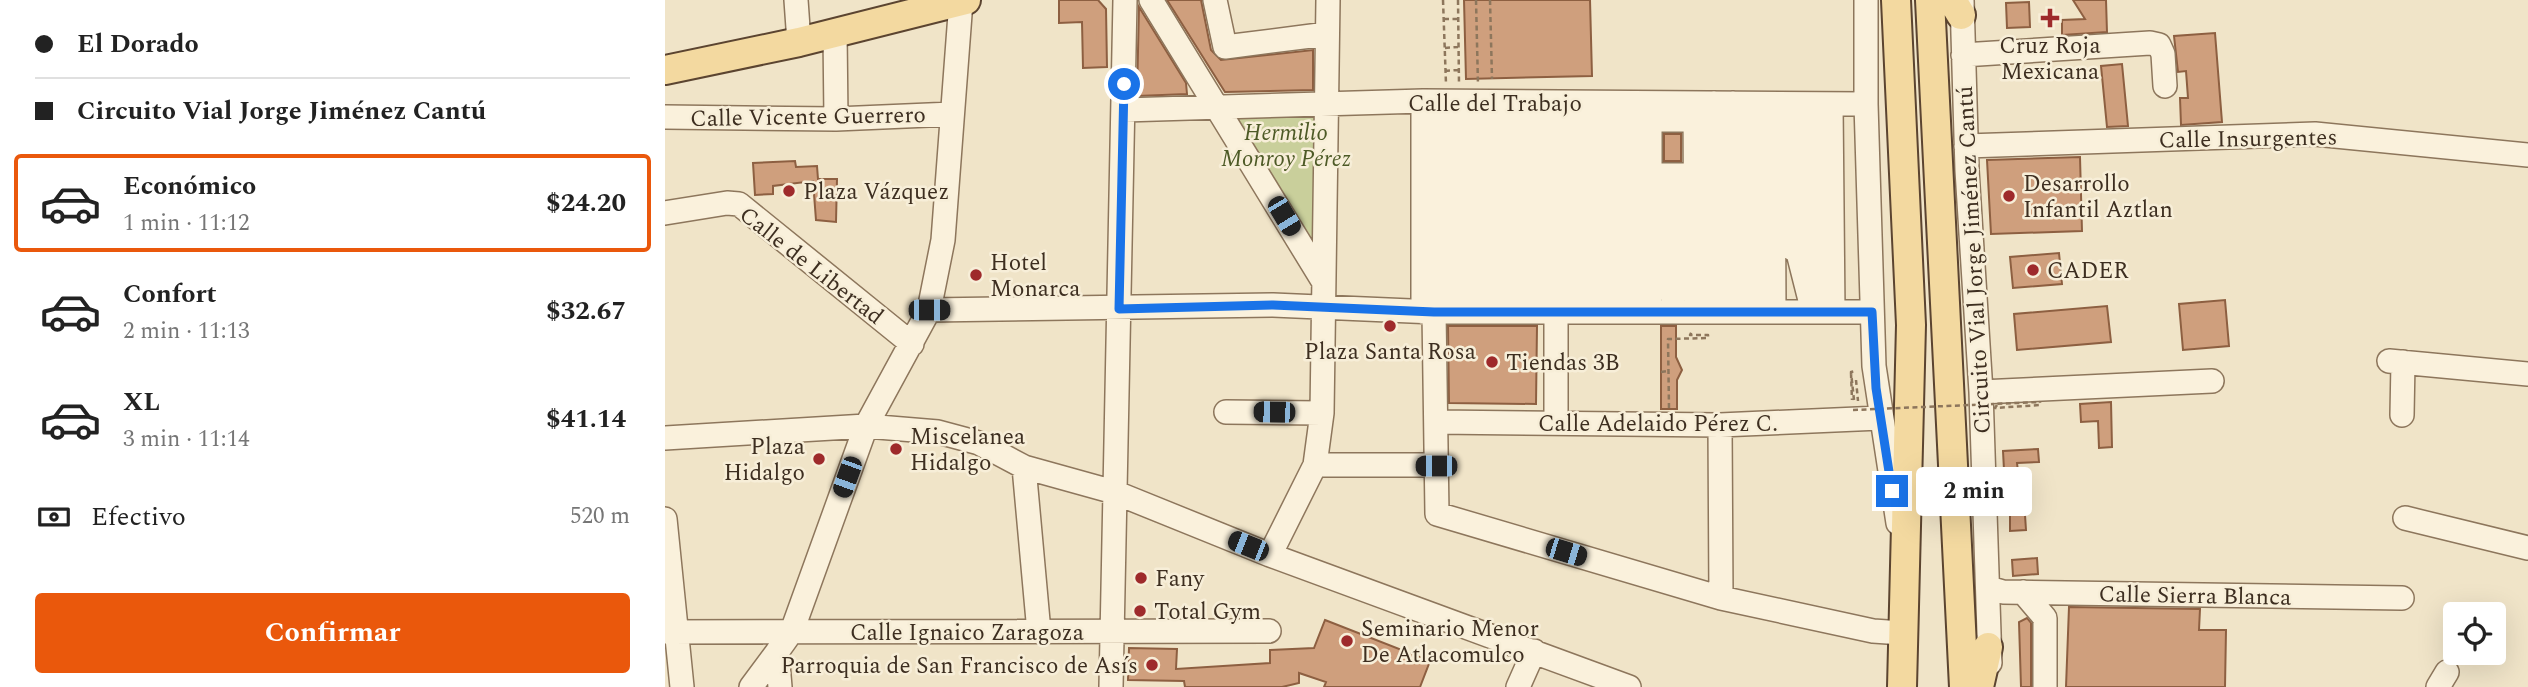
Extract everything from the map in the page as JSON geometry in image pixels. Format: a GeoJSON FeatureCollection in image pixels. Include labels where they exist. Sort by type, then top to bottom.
{"type":"FeatureCollection","features":[{"type":"Feature","properties":{"kind":"main road"},"geometry":{"type":"LineString","coordinates":[[1896,0],[1911,325],[1902,687]]}},
{"type":"Feature","properties":{"kind":"main road","name":"Circuito Vial Jorge Jiménez Cantú"},"geometry":{"type":"LineString","coordinates":[[1930,0],[1964,687]]}},
{"type":"Feature","properties":{"kind":"main road"},"geometry":{"type":"LineString","coordinates":[[665,69],[835,33],[964,1]]}},
{"type":"Feature","properties":{"kind":"main road"},"geometry":{"type":"LineString","coordinates":[[1979,687],[1989,647]]}},
{"type":"Feature","properties":{"kind":"street"},"geometry":{"type":"LineString","coordinates":[[796,0],[799,41]]}},
{"type":"Feature","properties":{"kind":"street"},"geometry":{"type":"LineString","coordinates":[[1111,687],[1125,0]]}},
{"type":"Feature","properties":{"kind":"street"},"geometry":{"type":"LineString","coordinates":[[1151,0],[1323,281]]}},
{"type":"Feature","properties":{"kind":"street"},"geometry":{"type":"LineString","coordinates":[[1215,0],[1225,47]]}},
{"type":"Feature","properties":{"kind":"street"},"geometry":{"type":"LineString","coordinates":[[1270,555],[1315,465],[1322,413],[1324,104],[1328,0]]}},
{"type":"Feature","properties":{"kind":"street"},"geometry":{"type":"LineString","coordinates":[[1866,0],[1872,312],[1880,418],[1905,564]]}},
{"type":"Feature","properties":{"kind":"street"},"geometry":{"type":"LineString","coordinates":[[751,687],[792,631],[866,426],[929,310],[943,240],[964,1]]}},
{"type":"Feature","properties":{"kind":"street","name":"Circuito Vial Jorge Jiménez Cantú"},"geometry":{"type":"LineString","coordinates":[[1959,5],[1981,392],[1992,687]]}},
{"type":"Feature","properties":{"kind":"street"},"geometry":{"type":"LineString","coordinates":[[835,33],[836,119]]}},
{"type":"Feature","properties":{"kind":"street"},"geometry":{"type":"LineString","coordinates":[[1191,65],[1225,47],[1327,34]]}},
{"type":"Feature","properties":{"kind":"street"},"geometry":{"type":"LineString","coordinates":[[1962,55],[2150,43],[2159,46],[2163,54],[2165,86]]}},
{"type":"Feature","properties":{"kind":"street","name":"Calle del Trabajo"},"geometry":{"type":"LineString","coordinates":[[1124,110],[1324,104],[1527,111],[1866,104]]}},
{"type":"Feature","properties":{"kind":"street"},"geometry":{"type":"LineString","coordinates":[[1745,311],[1754,234],[1755,105]]}},
{"type":"Feature","properties":{"kind":"street"},"geometry":{"type":"LineString","coordinates":[[1745,311],[1754,234],[1755,105]]}},
{"type":"Feature","properties":{"kind":"street"},"geometry":{"type":"LineString","coordinates":[[1745,311],[1754,234],[1755,105]]}},
{"type":"Feature","properties":{"kind":"street"},"geometry":{"type":"LineString","coordinates":[[1745,311],[1754,234],[1755,105]]}},
{"type":"Feature","properties":{"kind":"street"},"geometry":{"type":"LineString","coordinates":[[1745,311],[1755,105]]}},
{"type":"Feature","properties":{"kind":"street"},"geometry":{"type":"LineString","coordinates":[[1527,111],[1535,174],[1535,234],[1506,306],[1436,422],[1437,514],[1721,598],[1873,631],[1902,633]]}},
{"type":"Feature","properties":{"kind":"street"},"geometry":{"type":"LineString","coordinates":[[1527,111],[1535,174],[1535,234],[1506,306],[1556,423]]}},
{"type":"Feature","properties":{"kind":"street"},"geometry":{"type":"LineString","coordinates":[[1506,306],[1535,234],[1535,174],[1527,111]]}},
{"type":"Feature","properties":{"kind":"street"},"geometry":{"type":"LineString","coordinates":[[1506,306],[1535,234],[1535,174],[1527,111]]}},
{"type":"Feature","properties":{"kind":"street"},"geometry":{"type":"LineString","coordinates":[[1506,306],[1535,234],[1535,174],[1527,111]]}},
{"type":"Feature","properties":{"kind":"street"},"geometry":{"type":"LineString","coordinates":[[1527,111],[1535,174],[1535,234],[1611,299],[1637,304]]}},
{"type":"Feature","properties":{"kind":"street","name":"Calle Vicente Guerrero"},"geometry":{"type":"LineString","coordinates":[[665,117],[836,119],[952,114]]}},
{"type":"Feature","properties":{"kind":"street","name":"Calle Insurgentes"},"geometry":{"type":"LineString","coordinates":[[1966,146],[2315,134],[2528,155]]}},
{"type":"Feature","properties":{"kind":"street"},"geometry":{"type":"LineString","coordinates":[[1535,174],[1753,175]]}},
{"type":"Feature","properties":{"kind":"street"},"geometry":{"type":"LineString","coordinates":[[1745,311],[1754,234],[1753,175]]}},
{"type":"Feature","properties":{"kind":"street","name":"Calle de Libertad"},"geometry":{"type":"LineString","coordinates":[[665,213],[727,203],[739,204],[912,344]]}},
{"type":"Feature","properties":{"kind":"street"},"geometry":{"type":"LineString","coordinates":[[1535,234],[1754,234]]}},
{"type":"Feature","properties":{"kind":"street"},"geometry":{"type":"LineString","coordinates":[[1535,234],[1637,304]]}},
{"type":"Feature","properties":{"kind":"street"},"geometry":{"type":"LineString","coordinates":[[929,310],[1637,304],[1745,311],[1872,312]]}},
{"type":"Feature","properties":{"kind":"street"},"geometry":{"type":"LineString","coordinates":[[2402,415],[2396,362],[2528,374]]}},
{"type":"Feature","properties":{"kind":"street"},"geometry":{"type":"LineString","coordinates":[[1981,392],[2212,382]]}},
{"type":"Feature","properties":{"kind":"street"},"geometry":{"type":"LineString","coordinates":[[1226,412],[1322,413]]}},
{"type":"Feature","properties":{"kind":"street","name":"Calle Adelaido Pérez C."},"geometry":{"type":"LineString","coordinates":[[1436,422],[1720,425],[1880,418]]}},
{"type":"Feature","properties":{"kind":"street"},"geometry":{"type":"LineString","coordinates":[[1720,425],[1721,598]]}},
{"type":"Feature","properties":{"kind":"street"},"geometry":{"type":"LineString","coordinates":[[665,438],[866,426],[938,432],[979,443],[1024,467],[1114,492],[1270,555],[1629,687]]}},
{"type":"Feature","properties":{"kind":"street"},"geometry":{"type":"LineString","coordinates":[[1315,465],[1436,466]]}},
{"type":"Feature","properties":{"kind":"street"},"geometry":{"type":"LineString","coordinates":[[1024,467],[1039,632]]}},
{"type":"Feature","properties":{"kind":"street"},"geometry":{"type":"LineString","coordinates":[[2406,518],[2528,548]]}},
{"type":"Feature","properties":{"kind":"street"},"geometry":{"type":"LineString","coordinates":[[665,519],[672,632],[683,687]]}},
{"type":"Feature","properties":{"kind":"street","name":"Calle Sierra Blanca"},"geometry":{"type":"LineString","coordinates":[[1989,588],[2023,592],[2402,598]]}},
{"type":"Feature","properties":{"kind":"street"},"geometry":{"type":"LineString","coordinates":[[2023,592],[2045,618],[2045,687]]}},
{"type":"Feature","properties":{"kind":"street","name":"Calle Ignaico Zaragoza"},"geometry":{"type":"LineString","coordinates":[[672,632],[1112,634],[1269,631]]}},
{"type":"Feature","properties":{"kind":"street"},"geometry":{"type":"LineString","coordinates":[[1518,687],[1534,651]]}},
{"type":"Feature","properties":{"kind":"street"},"geometry":{"type":"LineString","coordinates":[[777,652],[780,687]]}},
{"type":"Feature","properties":{"kind":"path"},"geometry":{"type":"LineString","coordinates":[[1443,0],[1445,71]]}},
{"type":"Feature","properties":{"kind":"path"},"geometry":{"type":"LineString","coordinates":[[1458,0],[1458,70]]}},
{"type":"Feature","properties":{"kind":"path"},"geometry":{"type":"LineString","coordinates":[[1476,0],[1527,111]]}},
{"type":"Feature","properties":{"kind":"path"},"geometry":{"type":"LineString","coordinates":[[1490,0],[1492,79]]}},
{"type":"Feature","properties":{"kind":"path"},"geometry":{"type":"LineString","coordinates":[[1444,19],[1458,19]]}},
{"type":"Feature","properties":{"kind":"path"},"geometry":{"type":"LineString","coordinates":[[1444,48],[1458,47]]}},
{"type":"Feature","properties":{"kind":"path"},"geometry":{"type":"LineString","coordinates":[[1445,71],[1458,70],[1527,111]]}},
{"type":"Feature","properties":{"kind":"path"},"geometry":{"type":"LineString","coordinates":[[1445,71],[1527,111]]}},
{"type":"Feature","properties":{"kind":"path"},"geometry":{"type":"LineString","coordinates":[[1669,409],[1668,339],[1708,338],[1708,335],[1689,335],[1690,331],[1745,311]]}},
{"type":"Feature","properties":{"kind":"path"},"geometry":{"type":"LineString","coordinates":[[1852,370],[1854,382],[1857,405],[1860,405],[1856,371],[1851,372],[1852,383],[1854,407],[1858,407],[1857,396],[1855,373],[1849,373],[1853,410],[2040,402],[2040,405],[2029,406],[2018,407],[1996,408],[1996,405],[2038,403],[2038,407],[1994,409],[1994,406],[2004,406],[2025,405],[2036,405]]}},
{"type":"Feature","properties":{"kind":"path"},"geometry":{"type":"LineString","coordinates":[[1661,372],[1668,372]]}},
{"type":"Feature","properties":{"kind":"green space","name":"Hermilio Monroy Pérez"},"geometry":{"type":"Polygon","coordinates":[[[1314,116],[1313,240],[1237,119],[1314,116]]]}},
{"type":"Feature","properties":{"kind":"building"},"geometry":{"type":"Polygon","coordinates":[[[1059,0],[1098,0],[1106,9],[1107,67],[1083,68],[1082,22],[1059,23],[1059,0]]]}},
{"type":"Feature","properties":{"kind":"building"},"geometry":{"type":"Polygon","coordinates":[[[1167,0],[1201,0],[1211,50],[1221,60],[1313,50],[1313,90],[1225,92],[1167,0]]]}},
{"type":"Feature","properties":{"kind":"building"},"geometry":{"type":"Polygon","coordinates":[[[1464,0],[1590,0],[1592,76],[1466,79],[1464,0]]]}},
{"type":"Feature","properties":{"kind":"building"},"geometry":{"type":"Polygon","coordinates":[[[2073,0],[2106,0],[2107,32],[2062,35],[2062,20],[2085,19],[2073,0]]]}},
{"type":"Feature","properties":{"kind":"building"},"geometry":{"type":"Polygon","coordinates":[[[2029,2],[2030,27],[2007,28],[2006,3],[2029,2]]]}},
{"type":"Feature","properties":{"kind":"building"},"geometry":{"type":"Polygon","coordinates":[[[1139,7],[1186,83],[1187,94],[1137,96],[1139,7]]]}},
{"type":"Feature","properties":{"kind":"building"},"geometry":{"type":"Polygon","coordinates":[[[2215,33],[2222,122],[2181,125],[2180,98],[2188,98],[2186,71],[2178,72],[2174,36],[2215,33]]]}},
{"type":"Feature","properties":{"kind":"building"},"geometry":{"type":"Polygon","coordinates":[[[2122,64],[2128,126],[2107,127],[2101,66],[2122,64]]]}},
{"type":"Feature","properties":{"kind":"building"},"geometry":{"type":"Polygon","coordinates":[[[1664,134],[1681,134],[1681,161],[1664,161],[1664,134]]]}},
{"type":"Feature","properties":{"kind":"building"},"geometry":{"type":"Polygon","coordinates":[[[2080,157],[2082,231],[1991,234],[1987,160],[2080,157]]]}},
{"type":"Feature","properties":{"kind":"building"},"geometry":{"type":"Polygon","coordinates":[[[795,161],[796,167],[817,166],[818,179],[837,179],[836,222],[816,220],[813,181],[773,186],[773,194],[755,195],[753,163],[795,161]]]}},
{"type":"Feature","properties":{"kind":"building"},"geometry":{"type":"Polygon","coordinates":[[[2059,253],[2062,284],[2013,288],[2010,257],[2059,253]]]}},
{"type":"Feature","properties":{"kind":"building"},"geometry":{"type":"Polygon","coordinates":[[[2225,300],[2229,346],[2183,350],[2179,304],[2225,300]]]}},
{"type":"Feature","properties":{"kind":"building"},"geometry":{"type":"Polygon","coordinates":[[[2107,306],[2111,342],[2017,350],[2014,314],[2107,306]]]}},
{"type":"Feature","properties":{"kind":"building","name":"Tiendas 3B"},"geometry":{"type":"Polygon","coordinates":[[[1448,326],[1537,326],[1536,404],[1449,403],[1448,326]]]}},
{"type":"Feature","properties":{"kind":"building"},"geometry":{"type":"Polygon","coordinates":[[[1661,326],[1676,326],[1676,357],[1682,370],[1677,380],[1677,409],[1661,409],[1661,326]]]}},
{"type":"Feature","properties":{"kind":"building"},"geometry":{"type":"Polygon","coordinates":[[[2111,402],[2112,447],[2099,448],[2098,421],[2081,422],[2080,404],[2111,402]]]}},
{"type":"Feature","properties":{"kind":"building"},"geometry":{"type":"Polygon","coordinates":[[[2038,449],[2039,462],[2017,463],[2020,488],[2005,489],[2003,451],[2038,449]]]}},
{"type":"Feature","properties":{"kind":"building"},"geometry":{"type":"Polygon","coordinates":[[[2010,515],[2025,515],[2026,530],[2010,531],[2010,515]]]}},
{"type":"Feature","properties":{"kind":"building"},"geometry":{"type":"Polygon","coordinates":[[[2037,558],[2038,574],[2013,576],[2012,560],[2037,558]]]}},
{"type":"Feature","properties":{"kind":"building"},"geometry":{"type":"Polygon","coordinates":[[[2069,607],[2200,609],[2199,630],[2226,630],[2225,687],[2066,687],[2069,607]]]}},
{"type":"Feature","properties":{"kind":"building"},"geometry":{"type":"Polygon","coordinates":[[[2027,618],[2031,623],[2031,687],[2021,687],[2019,622],[2027,618]]]}},
{"type":"Feature","properties":{"kind":"building"},"geometry":{"type":"Polygon","coordinates":[[[1325,620],[1430,661],[1420,687],[1324,687],[1326,682],[1299,673],[1299,683],[1282,687],[1185,687],[1184,681],[1128,680],[1129,648],[1177,649],[1176,669],[1270,663],[1270,650],[1314,648],[1325,620]]]}},
{"type":"Feature","properties":{"kind":"place","name":"Cruz Roja Mexicana"},"geometry":{"type":"Point","coordinates":[2050,18]}},
{"type":"Feature","properties":{"kind":"place","name":"Plaza Vázquez"},"geometry":{"type":"Point","coordinates":[789,191]}},
{"type":"Feature","properties":{"kind":"place","name":"Desarrollo Infantil Aztlan"},"geometry":{"type":"Point","coordinates":[2009,196]}},
{"type":"Feature","properties":{"kind":"place","name":"CADER"},"geometry":{"type":"Point","coordinates":[2033,270]}},
{"type":"Feature","properties":{"kind":"place","name":"Hotel Monarca"},"geometry":{"type":"Point","coordinates":[976,275]}},
{"type":"Feature","properties":{"kind":"place","name":"Plaza Santa Rosa"},"geometry":{"type":"Point","coordinates":[1390,326]}},
{"type":"Feature","properties":{"kind":"place","name":"Tiendas 3B"},"geometry":{"type":"Point","coordinates":[1492,362]}},
{"type":"Feature","properties":{"kind":"place","name":"Miscelanea Hidalgo"},"geometry":{"type":"Point","coordinates":[896,449]}},
{"type":"Feature","properties":{"kind":"place","name":"Plaza Hidalgo"},"geometry":{"type":"Point","coordinates":[819,459]}},
{"type":"Feature","properties":{"kind":"place","name":"Fany"},"geometry":{"type":"Point","coordinates":[1141,578]}},
{"type":"Feature","properties":{"kind":"place","name":"Total Gym"},"geometry":{"type":"Point","coordinates":[1140,611]}},
{"type":"Feature","properties":{"kind":"place","name":"Seminario Menor De Atlacomulco"},"geometry":{"type":"Point","coordinates":[1347,641]}},
{"type":"Feature","properties":{"kind":"place","name":"Parroquia de San Francisco de Asís"},"geometry":{"type":"Point","coordinates":[1152,665]}},
{"type":"Feature","properties":{"kind":"route"},"geometry":{"type":"LineString","coordinates":[[1124,84],[1119,309],[1273,305],[1434,312],[1872,312],[1876,388],[1892,491]]}}]}
